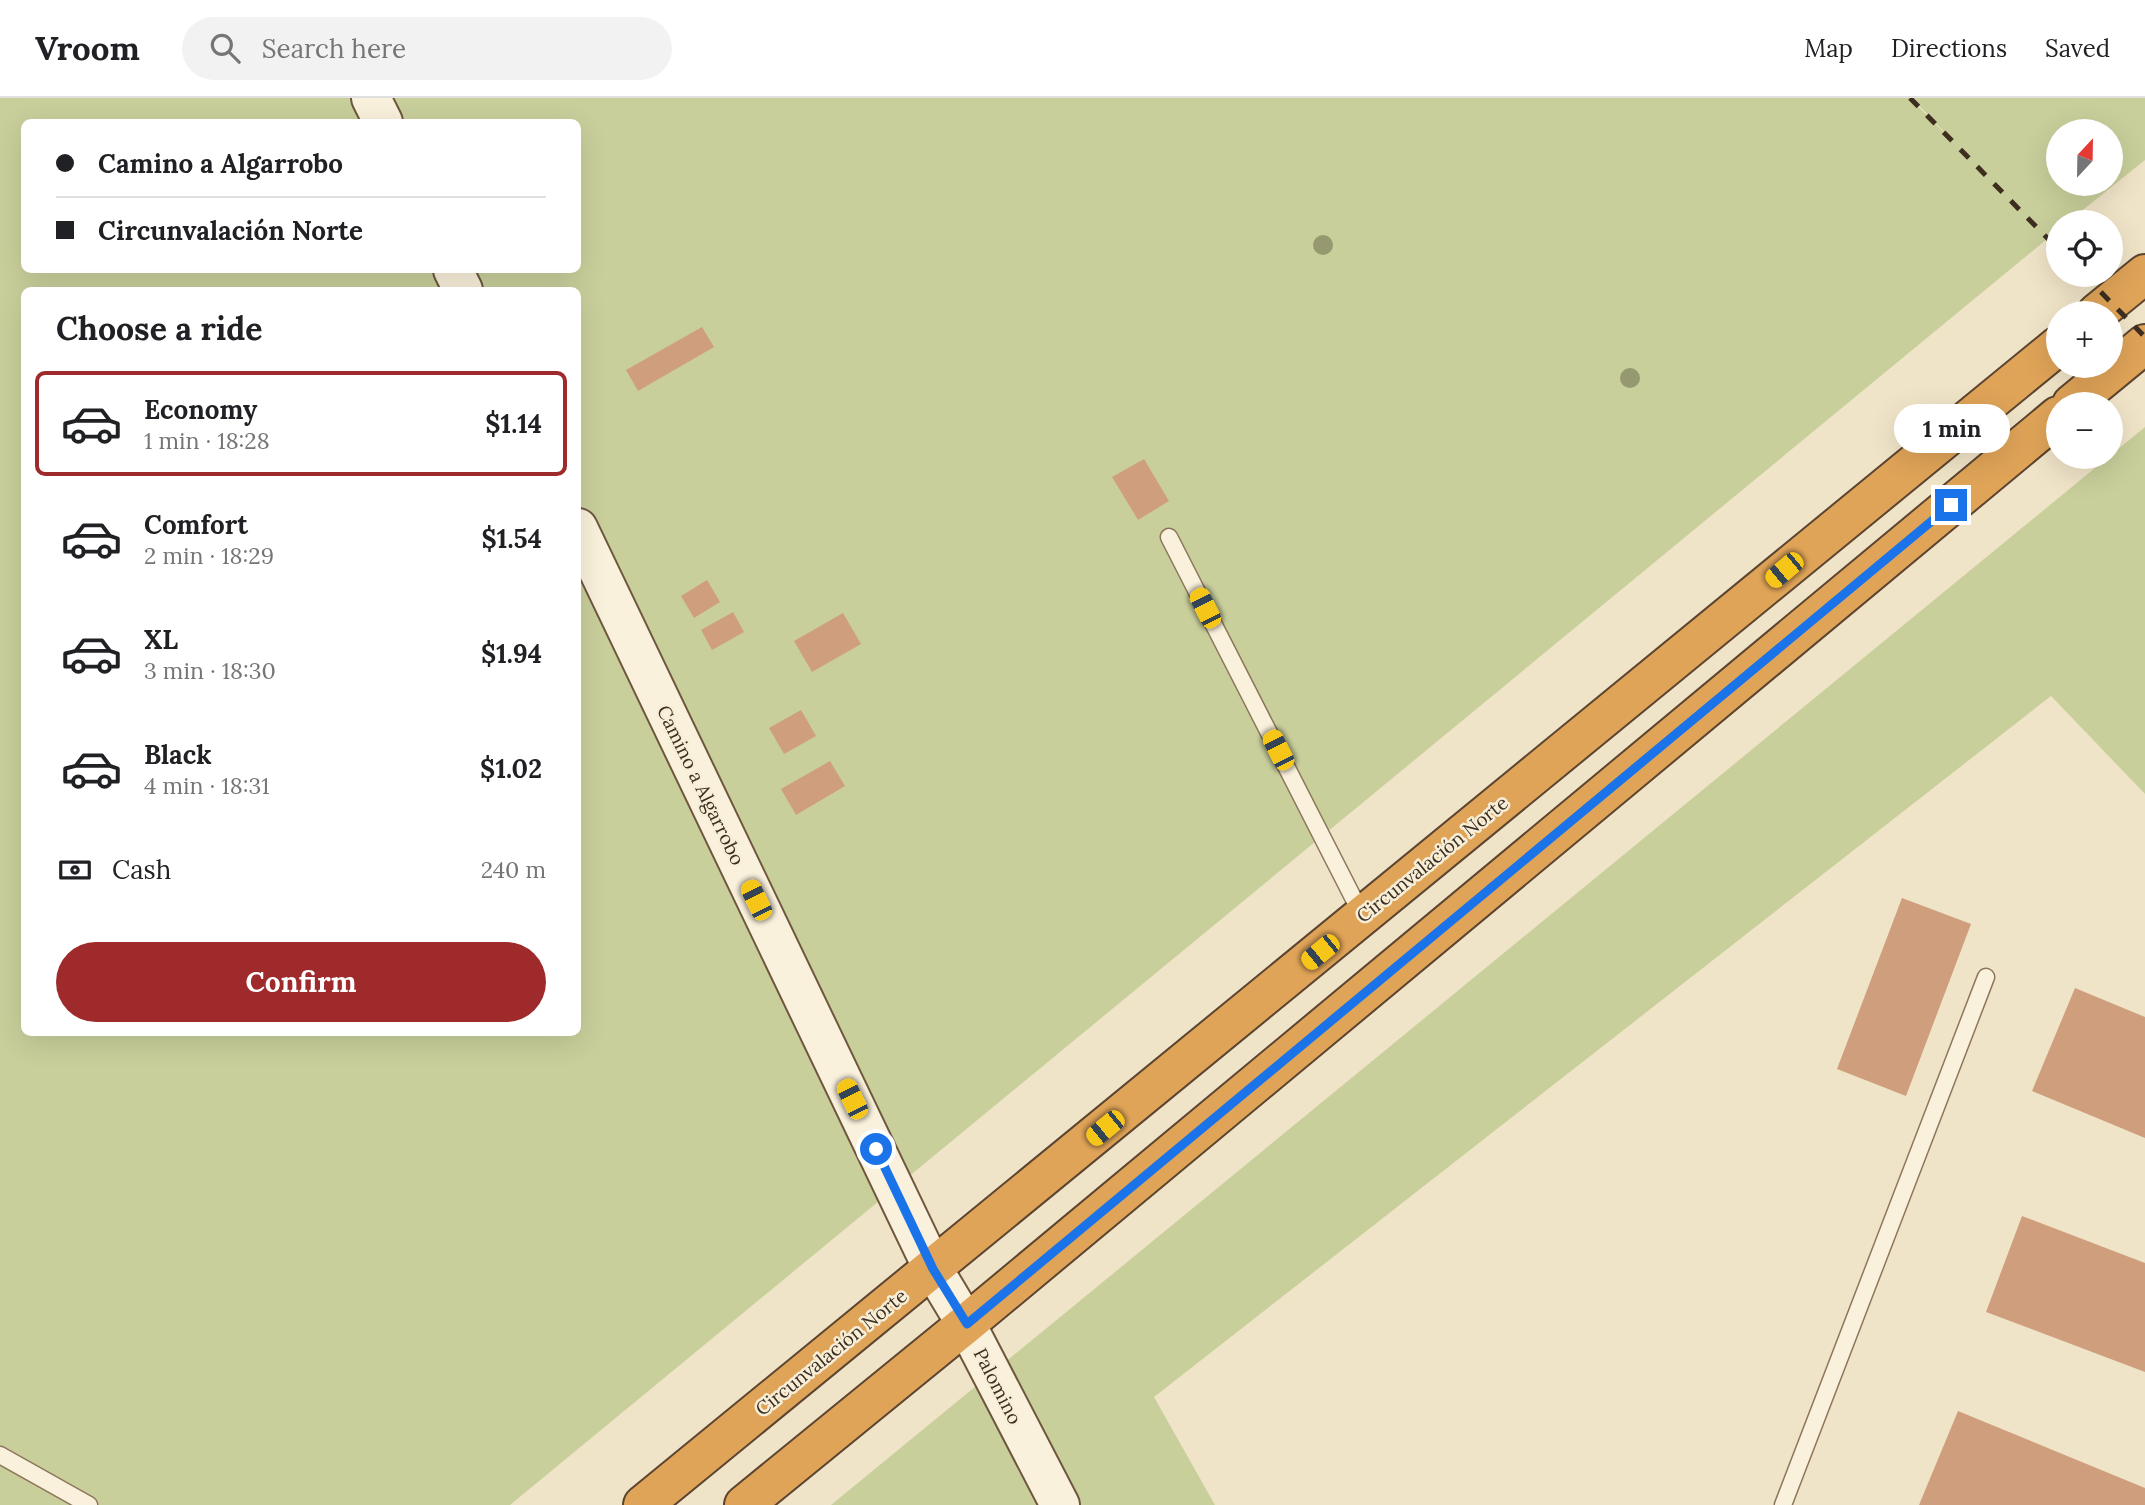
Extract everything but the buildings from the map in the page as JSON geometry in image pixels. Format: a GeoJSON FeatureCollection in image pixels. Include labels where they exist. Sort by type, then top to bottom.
{"type":"FeatureCollection","features":[{"type":"Feature","properties":{"kind":"highway"},"geometry":{"type":"LineString","coordinates":[[2112,301],[2145,274]]}},
{"type":"Feature","properties":{"kind":"highway"},"geometry":{"type":"LineString","coordinates":[[2087,392],[2145,344]]}},
{"type":"Feature","properties":{"kind":"highway","name":"Circunvalación Norte"},"geometry":{"type":"LineString","coordinates":[[643,1505],[2046,356]]}},
{"type":"Feature","properties":{"kind":"highway"},"geometry":{"type":"LineString","coordinates":[[744,1505],[967,1324],[2046,426]]}},
{"type":"Feature","properties":{"kind":"street"},"geometry":{"type":"LineString","coordinates":[[371,98],[382,119]]}},
{"type":"Feature","properties":{"kind":"street","name":"Camino a Algarrobo"},"geometry":{"type":"LineString","coordinates":[[581,534],[933,1269]]}},
{"type":"Feature","properties":{"kind":"street","name":"Palomino"},"geometry":{"type":"LineString","coordinates":[[933,1269],[967,1324],[1060,1505]]}},
{"type":"Feature","properties":{"kind":"lane"},"geometry":{"type":"LineString","coordinates":[[1169,537],[1362,916]]}},
{"type":"Feature","properties":{"kind":"lane"},"geometry":{"type":"LineString","coordinates":[[1783,1505],[1986,977]]}},
{"type":"Feature","properties":{"kind":"lane"},"geometry":{"type":"LineString","coordinates":[[0,1455],[89,1505]]}},
{"type":"Feature","properties":{"kind":"green space"},"geometry":{"type":"Polygon","coordinates":[[[0,98],[1910,98],[1960,149],[1912,98],[2145,98],[2145,160],[2123,178],[2123,119],[2046,119],[2046,196],[2100,196],[2083,210],[2046,210],[2046,240],[510,1505],[0,1505],[0,98]]]}},
{"type":"Feature","properties":{"kind":"green space"},"geometry":{"type":"Polygon","coordinates":[[[2145,427],[2145,794],[2051,696],[1154,1397],[1215,1505],[831,1505],[2094,469],[2123,469],[2123,445],[2145,427]]]}},
{"type":"Feature","properties":{"kind":"railway"},"geometry":{"type":"LineString","coordinates":[[1910,98],[2046,237]]}},
{"type":"Feature","properties":{"kind":"railway"},"geometry":{"type":"LineString","coordinates":[[2096,287],[2145,337]]}},
{"type":"Feature","properties":{"kind":"route"},"geometry":{"type":"LineString","coordinates":[[876,1149],[933,1269],[967,1324],[1951,505]]}}]}
